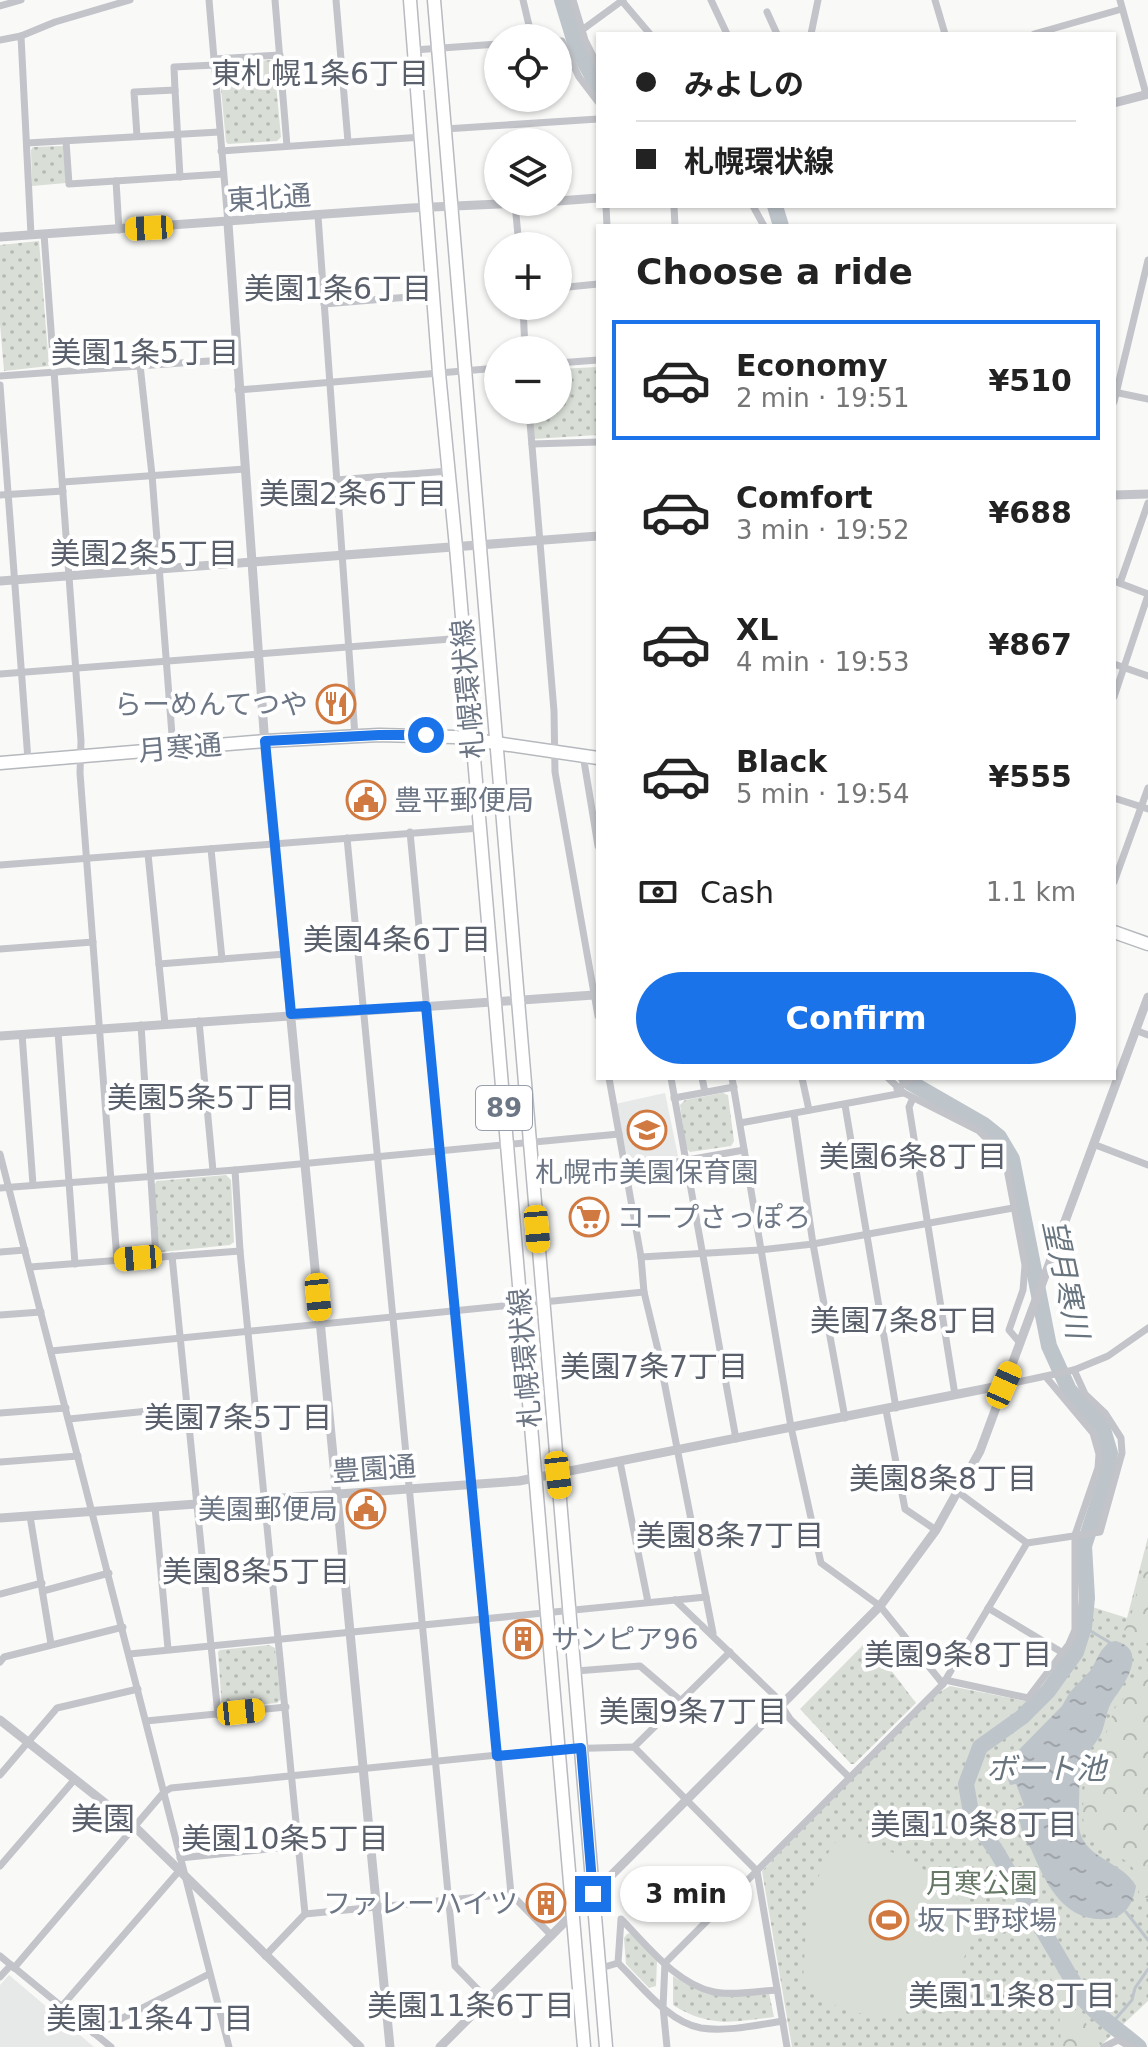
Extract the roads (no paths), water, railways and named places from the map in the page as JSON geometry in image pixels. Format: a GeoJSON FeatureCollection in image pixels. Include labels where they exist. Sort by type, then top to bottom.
{"type":"FeatureCollection","features":[{"type":"Feature","properties":{"kind":"main road","name":"札幌環状線"},"geometry":{"type":"LineString","coordinates":[[410,0],[439,373],[584,2047]]}},
{"type":"Feature","properties":{"kind":"main road","name":"札幌環状線"},"geometry":{"type":"LineString","coordinates":[[434,0],[606,2047]]}},
{"type":"Feature","properties":{"kind":"main road","name":"月寒通"},"geometry":{"type":"LineString","coordinates":[[0,763],[265,741],[407,735],[473,739],[596,758]]}},
{"type":"Feature","properties":{"kind":"main road"},"geometry":{"type":"LineString","coordinates":[[1116,933],[1148,944]]}},
{"type":"Feature","properties":{"kind":"street"},"geometry":{"type":"LineString","coordinates":[[4,3],[21,0]]}},
{"type":"Feature","properties":{"kind":"street"},"geometry":{"type":"LineString","coordinates":[[0,40],[130,0]]}},
{"type":"Feature","properties":{"kind":"street"},"geometry":{"type":"LineString","coordinates":[[209,0],[274,844],[390,2047]]}},
{"type":"Feature","properties":{"kind":"street"},"geometry":{"type":"LineString","coordinates":[[275,0],[287,146]]}},
{"type":"Feature","properties":{"kind":"street"},"geometry":{"type":"LineString","coordinates":[[336,0],[348,142]]}},
{"type":"Feature","properties":{"kind":"street"},"geometry":{"type":"LineString","coordinates":[[523,0],[529,24]]}},
{"type":"Feature","properties":{"kind":"street"},"geometry":{"type":"LineString","coordinates":[[573,0],[596,62]]}},
{"type":"Feature","properties":{"kind":"street"},"geometry":{"type":"LineString","coordinates":[[582,30],[623,0],[648,32]]}},
{"type":"Feature","properties":{"kind":"street"},"geometry":{"type":"LineString","coordinates":[[711,0],[726,32]]}},
{"type":"Feature","properties":{"kind":"street"},"geometry":{"type":"LineString","coordinates":[[811,32],[818,0]]}},
{"type":"Feature","properties":{"kind":"street"},"geometry":{"type":"LineString","coordinates":[[935,0],[944,32]]}},
{"type":"Feature","properties":{"kind":"street"},"geometry":{"type":"LineString","coordinates":[[1116,102],[1147,94],[1120,0]]}},
{"type":"Feature","properties":{"kind":"street"},"geometry":{"type":"LineString","coordinates":[[1041,32],[1122,9]]}},
{"type":"Feature","properties":{"kind":"street"},"geometry":{"type":"LineString","coordinates":[[767,12],[776,32]]}},
{"type":"Feature","properties":{"kind":"street"},"geometry":{"type":"LineString","coordinates":[[21,36],[31,235]]}},
{"type":"Feature","properties":{"kind":"street"},"geometry":{"type":"LineString","coordinates":[[414,50],[484,45]]}},
{"type":"Feature","properties":{"kind":"street"},"geometry":{"type":"LineString","coordinates":[[180,177],[174,67],[280,55]]}},
{"type":"Feature","properties":{"kind":"street"},"geometry":{"type":"LineString","coordinates":[[572,62],[596,99]]}},
{"type":"Feature","properties":{"kind":"street"},"geometry":{"type":"LineString","coordinates":[[137,136],[134,92],[175,90]]}},
{"type":"Feature","properties":{"kind":"street"},"geometry":{"type":"LineString","coordinates":[[445,129],[596,119]]}},
{"type":"Feature","properties":{"kind":"street"},"geometry":{"type":"LineString","coordinates":[[27,143],[219,132]]}},
{"type":"Feature","properties":{"kind":"street"},"geometry":{"type":"LineString","coordinates":[[221,151],[422,137]]}},
{"type":"Feature","properties":{"kind":"street"},"geometry":{"type":"LineString","coordinates":[[66,141],[69,184],[223,174]]}},
{"type":"Feature","properties":{"kind":"street"},"geometry":{"type":"LineString","coordinates":[[116,181],[119,230]]}},
{"type":"Feature","properties":{"kind":"street"},"geometry":{"type":"LineString","coordinates":[[572,200],[596,198]]}},
{"type":"Feature","properties":{"kind":"street","name":"東北通"},"geometry":{"type":"LineString","coordinates":[[0,237],[484,205]]}},
{"type":"Feature","properties":{"kind":"street"},"geometry":{"type":"LineString","coordinates":[[318,216],[355,736]]}},
{"type":"Feature","properties":{"kind":"street"},"geometry":{"type":"LineString","coordinates":[[44,234],[117,1260]]}},
{"type":"Feature","properties":{"kind":"street"},"geometry":{"type":"LineString","coordinates":[[1116,388],[1148,260]]}},
{"type":"Feature","properties":{"kind":"street"},"geometry":{"type":"LineString","coordinates":[[572,287],[596,284]]}},
{"type":"Feature","properties":{"kind":"street"},"geometry":{"type":"LineString","coordinates":[[324,304],[434,295]]}},
{"type":"Feature","properties":{"kind":"street"},"geometry":{"type":"LineString","coordinates":[[0,376],[237,359]]}},
{"type":"Feature","properties":{"kind":"street"},"geometry":{"type":"LineString","coordinates":[[572,362],[596,360]]}},
{"type":"Feature","properties":{"kind":"street"},"geometry":{"type":"LineString","coordinates":[[140,365],[152,475],[173,748]]}},
{"type":"Feature","properties":{"kind":"street"},"geometry":{"type":"LineString","coordinates":[[238,390],[484,369]]}},
{"type":"Feature","properties":{"kind":"street"},"geometry":{"type":"LineString","coordinates":[[0,385],[4,495],[15,580],[28,760]]}},
{"type":"Feature","properties":{"kind":"street"},"geometry":{"type":"LineString","coordinates":[[1116,392],[1148,399]]}},
{"type":"Feature","properties":{"kind":"street"},"geometry":{"type":"LineString","coordinates":[[0,1036],[596,994],[555,772],[554,711],[530,424]]}},
{"type":"Feature","properties":{"kind":"street"},"geometry":{"type":"LineString","coordinates":[[532,444],[596,442]]}},
{"type":"Feature","properties":{"kind":"street"},"geometry":{"type":"LineString","coordinates":[[4,495],[152,475],[245,469]]}},
{"type":"Feature","properties":{"kind":"street"},"geometry":{"type":"LineString","coordinates":[[336,480],[448,471]]}},
{"type":"Feature","properties":{"kind":"street"},"geometry":{"type":"LineString","coordinates":[[1116,495],[1148,494]]}},
{"type":"Feature","properties":{"kind":"street"},"geometry":{"type":"LineString","coordinates":[[1116,691],[1148,595],[1117,582],[1148,503]]}},
{"type":"Feature","properties":{"kind":"street"},"geometry":{"type":"LineString","coordinates":[[0,581],[596,536]]}},
{"type":"Feature","properties":{"kind":"street"},"geometry":{"type":"LineString","coordinates":[[0,674],[464,638]]}},
{"type":"Feature","properties":{"kind":"street"},"geometry":{"type":"LineString","coordinates":[[1116,665],[1148,676]]}},
{"type":"Feature","properties":{"kind":"street"},"geometry":{"type":"LineString","coordinates":[[583,755],[596,834]]}},
{"type":"Feature","properties":{"kind":"street"},"geometry":{"type":"LineString","coordinates":[[1116,877],[1145,808],[1148,788]]}},
{"type":"Feature","properties":{"kind":"street"},"geometry":{"type":"LineString","coordinates":[[1116,799],[1145,808]]}},
{"type":"Feature","properties":{"kind":"street"},"geometry":{"type":"LineString","coordinates":[[0,865],[480,828]]}},
{"type":"Feature","properties":{"kind":"street"},"geometry":{"type":"LineString","coordinates":[[410,832],[511,1894],[552,1936]]}},
{"type":"Feature","properties":{"kind":"street"},"geometry":{"type":"LineString","coordinates":[[347,838],[455,1966],[488,2000]]}},
{"type":"Feature","properties":{"kind":"street"},"geometry":{"type":"LineString","coordinates":[[211,849],[222,959]]}},
{"type":"Feature","properties":{"kind":"street"},"geometry":{"type":"LineString","coordinates":[[148,854],[165,1024]]}},
{"type":"Feature","properties":{"kind":"street"},"geometry":{"type":"LineString","coordinates":[[0,949],[93,942]]}},
{"type":"Feature","properties":{"kind":"street"},"geometry":{"type":"LineString","coordinates":[[159,964],[285,954]]}},
{"type":"Feature","properties":{"kind":"street"},"geometry":{"type":"LineString","coordinates":[[440,2047],[880,1606],[936,1530],[980,1451],[1148,997]]}},
{"type":"Feature","properties":{"kind":"street"},"geometry":{"type":"LineString","coordinates":[[199,1021],[213,1171]]}},
{"type":"Feature","properties":{"kind":"street"},"geometry":{"type":"LineString","coordinates":[[141,1025],[156,1257]]}},
{"type":"Feature","properties":{"kind":"street"},"geometry":{"type":"LineString","coordinates":[[1135,1030],[1148,1035]]}},
{"type":"Feature","properties":{"kind":"street"},"geometry":{"type":"LineString","coordinates":[[58,1032],[75,1264]]}},
{"type":"Feature","properties":{"kind":"street"},"geometry":{"type":"LineString","coordinates":[[22,1034],[33,1185]]}},
{"type":"Feature","properties":{"kind":"street"},"geometry":{"type":"LineString","coordinates":[[609,1080],[641,1257],[644,1292],[713,1633]]}},
{"type":"Feature","properties":{"kind":"street"},"geometry":{"type":"LineString","coordinates":[[671,1080],[736,1439]]}},
{"type":"Feature","properties":{"kind":"street"},"geometry":{"type":"LineString","coordinates":[[702,1080],[705,1092]]}},
{"type":"Feature","properties":{"kind":"street"},"geometry":{"type":"LineString","coordinates":[[802,1080],[809,1110]]}},
{"type":"Feature","properties":{"kind":"street"},"geometry":{"type":"LineString","coordinates":[[891,1080],[913,1098],[979,1131],[999,1151],[1007,1169],[1025,1265],[1023,1290],[1009,1330],[1020,1343]]}},
{"type":"Feature","properties":{"kind":"street"},"geometry":{"type":"LineString","coordinates":[[740,1123],[845,1105],[902,1089],[910,1080]]}},
{"type":"Feature","properties":{"kind":"street"},"geometry":{"type":"LineString","coordinates":[[674,1098],[733,1082],[791,1427],[821,1563],[880,1606],[944,1682],[1028,1698],[1063,1653],[1075,1630],[1078,1535],[1098,1468],[1099,1454],[1093,1433],[1046,1377]]}},
{"type":"Feature","properties":{"kind":"street"},"geometry":{"type":"LineString","coordinates":[[913,1098],[909,1107],[955,1395]]}},
{"type":"Feature","properties":{"kind":"street"},"geometry":{"type":"LineString","coordinates":[[845,1105],[867,1235],[905,1509],[936,1530]]}},
{"type":"Feature","properties":{"kind":"street"},"geometry":{"type":"LineString","coordinates":[[794,1114],[813,1244],[845,1418]]}},
{"type":"Feature","properties":{"kind":"street"},"geometry":{"type":"LineString","coordinates":[[4,1187],[305,1164],[619,1134]]}},
{"type":"Feature","properties":{"kind":"street"},"geometry":{"type":"LineString","coordinates":[[1093,1144],[1148,1165]]}},
{"type":"Feature","properties":{"kind":"street"},"geometry":{"type":"LineString","coordinates":[[625,1171],[744,1150]]}},
{"type":"Feature","properties":{"kind":"street"},"geometry":{"type":"LineString","coordinates":[[0,1154],[4,1187],[30,1267],[229,2047]]}},
{"type":"Feature","properties":{"kind":"street"},"geometry":{"type":"LineString","coordinates":[[235,1170],[240,1251],[305,1914]]}},
{"type":"Feature","properties":{"kind":"street"},"geometry":{"type":"LineString","coordinates":[[641,1257],[813,1244],[1013,1208]]}},
{"type":"Feature","properties":{"kind":"street"},"geometry":{"type":"LineString","coordinates":[[0,1252],[25,1250]]}},
{"type":"Feature","properties":{"kind":"street"},"geometry":{"type":"LineString","coordinates":[[30,1267],[240,1251]]}},
{"type":"Feature","properties":{"kind":"street"},"geometry":{"type":"LineString","coordinates":[[172,1256],[218,1715]]}},
{"type":"Feature","properties":{"kind":"street"},"geometry":{"type":"LineString","coordinates":[[51,1351],[644,1292]]}},
{"type":"Feature","properties":{"kind":"street"},"geometry":{"type":"LineString","coordinates":[[0,1315],[41,1312]]}},
{"type":"Feature","properties":{"kind":"street"},"geometry":{"type":"LineString","coordinates":[[1004,1385],[1056,1375],[1108,1356],[1148,1328]]}},
{"type":"Feature","properties":{"kind":"street"},"geometry":{"type":"LineString","coordinates":[[958,1492],[1027,1543],[1100,1532],[1122,1453],[1121,1438],[1105,1413],[1085,1394],[1072,1370]]}},
{"type":"Feature","properties":{"kind":"street","name":"豊園通"},"geometry":{"type":"LineString","coordinates":[[0,1518],[536,1478],[1004,1385]]}},
{"type":"Feature","properties":{"kind":"street"},"geometry":{"type":"LineString","coordinates":[[69,1419],[188,1407]]}},
{"type":"Feature","properties":{"kind":"street"},"geometry":{"type":"LineString","coordinates":[[0,1413],[66,1408]]}},
{"type":"Feature","properties":{"kind":"street"},"geometry":{"type":"LineString","coordinates":[[0,1462],[78,1456]]}},
{"type":"Feature","properties":{"kind":"street"},"geometry":{"type":"LineString","coordinates":[[620,1462],[648,1602]]}},
{"type":"Feature","properties":{"kind":"street"},"geometry":{"type":"LineString","coordinates":[[155,1507],[168,1649]]}},
{"type":"Feature","properties":{"kind":"street"},"geometry":{"type":"LineString","coordinates":[[30,1516],[51,1644]]}},
{"type":"Feature","properties":{"kind":"street"},"geometry":{"type":"LineString","coordinates":[[667,2047],[663,2007],[665,1963],[944,1682],[1027,1543]]}},
{"type":"Feature","properties":{"kind":"street"},"geometry":{"type":"LineString","coordinates":[[0,1594],[109,1573]]}},
{"type":"Feature","properties":{"kind":"street"},"geometry":{"type":"LineString","coordinates":[[129,1654],[706,1597]]}},
{"type":"Feature","properties":{"kind":"street"},"geometry":{"type":"LineString","coordinates":[[675,1600],[713,1633],[775,1696],[790,1719],[850,1778]]}},
{"type":"Feature","properties":{"kind":"street"},"geometry":{"type":"LineString","coordinates":[[988,1608],[1063,1653]]}},
{"type":"Feature","properties":{"kind":"street"},"geometry":{"type":"LineString","coordinates":[[0,1662],[4,1657],[123,1627]]}},
{"type":"Feature","properties":{"kind":"street"},"geometry":{"type":"LineString","coordinates":[[0,1977],[164,1792],[171,1788],[558,1749],[634,1747],[730,1652]]}},
{"type":"Feature","properties":{"kind":"street"},"geometry":{"type":"LineString","coordinates":[[576,1671],[640,1666],[681,1701]]}},
{"type":"Feature","properties":{"kind":"street"},"geometry":{"type":"LineString","coordinates":[[0,1775],[57,1708],[138,1689]]}},
{"type":"Feature","properties":{"kind":"street"},"geometry":{"type":"LineString","coordinates":[[146,1721],[286,1707]]}},
{"type":"Feature","properties":{"kind":"street"},"geometry":{"type":"LineString","coordinates":[[0,1720],[134,1826],[360,2047]]}},
{"type":"Feature","properties":{"kind":"street"},"geometry":{"type":"LineString","coordinates":[[634,1747],[757,1871],[787,2047]]}},
{"type":"Feature","properties":{"kind":"street"},"geometry":{"type":"LineString","coordinates":[[0,1866],[75,1779]]}},
{"type":"Feature","properties":{"kind":"street"},"geometry":{"type":"LineString","coordinates":[[180,1858],[298,1846]]}},
{"type":"Feature","properties":{"kind":"street"},"geometry":{"type":"LineString","coordinates":[[62,2006],[183,1874]]}},
{"type":"Feature","properties":{"kind":"street"},"geometry":{"type":"LineString","coordinates":[[265,1956],[305,1914],[511,1894]]}},
{"type":"Feature","properties":{"kind":"street"},"geometry":{"type":"LineString","coordinates":[[777,1990],[714,1992],[687,1981],[621,1919],[618,1963],[663,2007],[700,2027],[728,2029],[783,2021]]}},
{"type":"Feature","properties":{"kind":"street"},"geometry":{"type":"LineString","coordinates":[[0,1956],[111,2047]]}},
{"type":"Feature","properties":{"kind":"street"},"geometry":{"type":"LineString","coordinates":[[601,1968],[618,1963]]}},
{"type":"Feature","properties":{"kind":"street"},"geometry":{"type":"LineString","coordinates":[[93,2033],[209,1974]]}},
{"type":"Feature","properties":{"kind":"street"},"geometry":{"type":"LineString","coordinates":[[1104,2047],[1118,2040],[1131,2047]]}},
{"type":"Feature","properties":{"kind":"water","name":"ボート池"},"geometry":{"type":"Polygon","coordinates":[[[1116,1641],[1131,1651],[1131,1667],[1111,1704],[1101,1734],[1081,1765],[1079,1779],[1082,1838],[1093,1852],[1124,1872],[1136,1886],[1133,1899],[1123,1913],[1106,1919],[1078,1914],[1058,1898],[1024,1838],[1016,1809],[1024,1805],[1016,1784],[1010,1785],[1003,1766],[1062,1706],[1109,1642],[1116,1641]]]}},
{"type":"Feature","properties":{"kind":"waterway","name":"望月寒川"},"geometry":{"type":"LineString","coordinates":[[562,0],[576,46],[596,83]]}},
{"type":"Feature","properties":{"kind":"waterway","name":"望月寒川"},"geometry":{"type":"LineString","coordinates":[[776,208],[780,224]]}},
{"type":"Feature","properties":{"kind":"waterway","name":"望月寒川"},"geometry":{"type":"LineString","coordinates":[[908,1080],[984,1125],[999,1137],[1012,1159],[1049,1346],[1069,1390],[1102,1426],[1110,1453],[1105,1481],[1084,1546],[1087,1598],[1084,1627],[1076,1652],[1048,1691],[1022,1717],[980,1747],[966,1784],[972,1818],[995,1849],[1084,2000],[1139,2047]]}},
{"type":"Feature","properties":{"kind":"waterway"},"geometry":{"type":"LineString","coordinates":[[1084,1627],[1109,1642]]}},
{"type":"Feature","properties":{"kind":"waterway"},"geometry":{"type":"LineString","coordinates":[[1126,1912],[1148,1940]]}},
{"type":"Feature","properties":{"kind":"waterway"},"geometry":{"type":"LineString","coordinates":[[1112,2023],[1132,2000],[1135,1988],[1148,1969]]}},
{"type":"Feature","properties":{"kind":"place","name":"らーめんてつや"},"geometry":{"type":"Point","coordinates":[336,704]}},
{"type":"Feature","properties":{"kind":"place","name":"豊平郵便局"},"geometry":{"type":"Point","coordinates":[366,800]}},
{"type":"Feature","properties":{"kind":"place","name":"札幌市美園保育園"},"geometry":{"type":"Point","coordinates":[647,1130]}},
{"type":"Feature","properties":{"kind":"place","name":"コープさっぽろ"},"geometry":{"type":"Point","coordinates":[589,1217]}},
{"type":"Feature","properties":{"kind":"place","name":"美園郵便局"},"geometry":{"type":"Point","coordinates":[366,1509]}},
{"type":"Feature","properties":{"kind":"place","name":"サンピア96"},"geometry":{"type":"Point","coordinates":[523,1639]}},
{"type":"Feature","properties":{"kind":"place","name":"ファレーハイツ"},"geometry":{"type":"Point","coordinates":[546,1903]}},
{"type":"Feature","properties":{"kind":"place","name":"坂下野球場"},"geometry":{"type":"Point","coordinates":[889,1920]}},
{"type":"Feature","properties":{"kind":"district","name":"東札幌1条6丁目"},"geometry":{"type":"Point","coordinates":[320,73]}},
{"type":"Feature","properties":{"kind":"district","name":"美園1条6丁目"},"geometry":{"type":"Point","coordinates":[338,288]}},
{"type":"Feature","properties":{"kind":"district","name":"美園1条5丁目"},"geometry":{"type":"Point","coordinates":[145,352]}},
{"type":"Feature","properties":{"kind":"district","name":"美園2条6丁目"},"geometry":{"type":"Point","coordinates":[353,493]}},
{"type":"Feature","properties":{"kind":"district","name":"美園2条5丁目"},"geometry":{"type":"Point","coordinates":[144,553]}},
{"type":"Feature","properties":{"kind":"district","name":"美園4条6丁目"},"geometry":{"type":"Point","coordinates":[397,939]}},
{"type":"Feature","properties":{"kind":"district","name":"美園5条5丁目"},"geometry":{"type":"Point","coordinates":[201,1097]}},
{"type":"Feature","properties":{"kind":"district","name":"美園6条8丁目"},"geometry":{"type":"Point","coordinates":[913,1156]}},
{"type":"Feature","properties":{"kind":"district","name":"美園7条8丁目"},"geometry":{"type":"Point","coordinates":[904,1320]}},
{"type":"Feature","properties":{"kind":"district","name":"美園7条7丁目"},"geometry":{"type":"Point","coordinates":[654,1366]}},
{"type":"Feature","properties":{"kind":"district","name":"美園7条5丁目"},"geometry":{"type":"Point","coordinates":[238,1417]}},
{"type":"Feature","properties":{"kind":"district","name":"美園8条8丁目"},"geometry":{"type":"Point","coordinates":[943,1478]}},
{"type":"Feature","properties":{"kind":"district","name":"美園8条7丁目"},"geometry":{"type":"Point","coordinates":[730,1535]}},
{"type":"Feature","properties":{"kind":"district","name":"美園8条5丁目"},"geometry":{"type":"Point","coordinates":[256,1571]}},
{"type":"Feature","properties":{"kind":"district","name":"美園9条8丁目"},"geometry":{"type":"Point","coordinates":[958,1654]}},
{"type":"Feature","properties":{"kind":"district","name":"美園9条7丁目"},"geometry":{"type":"Point","coordinates":[693,1711]}},
{"type":"Feature","properties":{"kind":"district","name":"美園"},"geometry":{"type":"Point","coordinates":[103,1819]}},
{"type":"Feature","properties":{"kind":"district","name":"美園10条8丁目"},"geometry":{"type":"Point","coordinates":[974,1824]}},
{"type":"Feature","properties":{"kind":"district","name":"美園10条5丁目"},"geometry":{"type":"Point","coordinates":[285,1838]}},
{"type":"Feature","properties":{"kind":"district","name":"美園11条8丁目"},"geometry":{"type":"Point","coordinates":[1012,1995]}},
{"type":"Feature","properties":{"kind":"district","name":"美園11条6丁目"},"geometry":{"type":"Point","coordinates":[471,2005]}},
{"type":"Feature","properties":{"kind":"district","name":"美園11条4丁目"},"geometry":{"type":"Point","coordinates":[150,2018]}},
{"type":"Feature","properties":{"kind":"park label","name":"月寒公園"},"geometry":{"type":"Point","coordinates":[982,1883]}}]}
